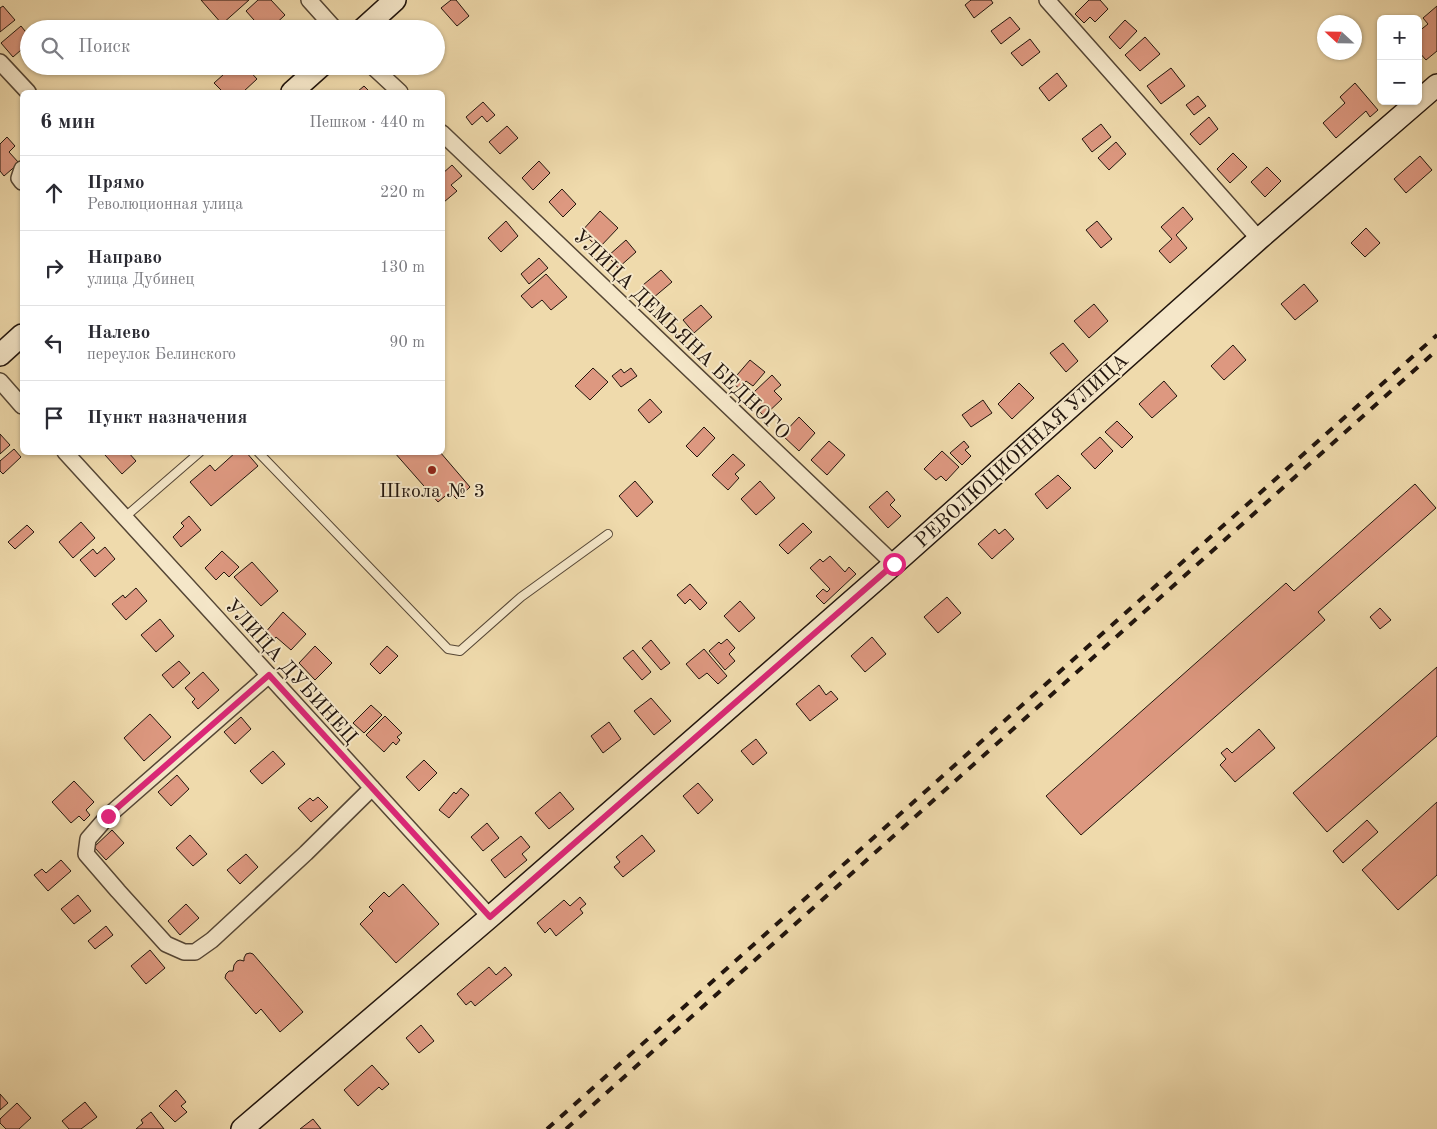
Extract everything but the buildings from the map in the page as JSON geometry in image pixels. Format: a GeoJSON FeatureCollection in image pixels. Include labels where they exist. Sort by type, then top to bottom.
{"type":"FeatureCollection","features":[{"type":"Feature","properties":{"kind":"street"},"geometry":{"type":"LineString","coordinates":[[308,0],[327,20]]}},
{"type":"Feature","properties":{"kind":"street"},"geometry":{"type":"LineString","coordinates":[[373,20],[395,0]]}},
{"type":"Feature","properties":{"kind":"street"},"geometry":{"type":"LineString","coordinates":[[1047,0],[1259,239]]}},
{"type":"Feature","properties":{"kind":"street"},"geometry":{"type":"LineString","coordinates":[[0,62],[26,90]]}},
{"type":"Feature","properties":{"kind":"street"},"geometry":{"type":"LineString","coordinates":[[294,90],[311,75]]}},
{"type":"Feature","properties":{"kind":"street"},"geometry":{"type":"LineString","coordinates":[[382,75],[398,90]]}},
{"type":"Feature","properties":{"kind":"street","name":"РЕВОЛЮЦИОННАЯ УЛИЦА"},"geometry":{"type":"LineString","coordinates":[[242,1129],[490,917],[894,564],[1259,239],[1437,85]]}},
{"type":"Feature","properties":{"kind":"street","name":"УЛИЦА ДЕМЬЯНА БЕДНОГО"},"geometry":{"type":"LineString","coordinates":[[445,136],[894,564]]}},
{"type":"Feature","properties":{"kind":"street"},"geometry":{"type":"LineString","coordinates":[[0,355],[20,337]]}},
{"type":"Feature","properties":{"kind":"street"},"geometry":{"type":"LineString","coordinates":[[0,381],[20,404]]}},
{"type":"Feature","properties":{"kind":"street","name":"УЛИЦА ДУБИНЕЦ"},"geometry":{"type":"LineString","coordinates":[[68,455],[490,917]]}},
{"type":"Feature","properties":{"kind":"street"},"geometry":{"type":"LineString","coordinates":[[269,675],[108,816],[88,839],[86,854],[144,920],[166,944],[184,952],[195,952],[212,940],[292,866],[372,788]]}},
{"type":"Feature","properties":{"kind":"lane"},"geometry":{"type":"LineString","coordinates":[[125,517],[197,455]]}},
{"type":"Feature","properties":{"kind":"lane"},"geometry":{"type":"LineString","coordinates":[[261,455],[448,649],[460,650],[521,597],[608,534]]}},
{"type":"Feature","properties":{"kind":"railway"},"geometry":{"type":"LineString","coordinates":[[547,1129],[1437,335]]}},
{"type":"Feature","properties":{"kind":"railway"},"geometry":{"type":"LineString","coordinates":[[566,1129],[1437,350]]}},
{"type":"Feature","properties":{"kind":"place","name":"Школа № 3"},"geometry":{"type":"Point","coordinates":[432,470]}},
{"type":"Feature","properties":{"kind":"route"},"geometry":{"type":"LineString","coordinates":[[108,816],[269,675],[490,917],[894,564]]}}]}
